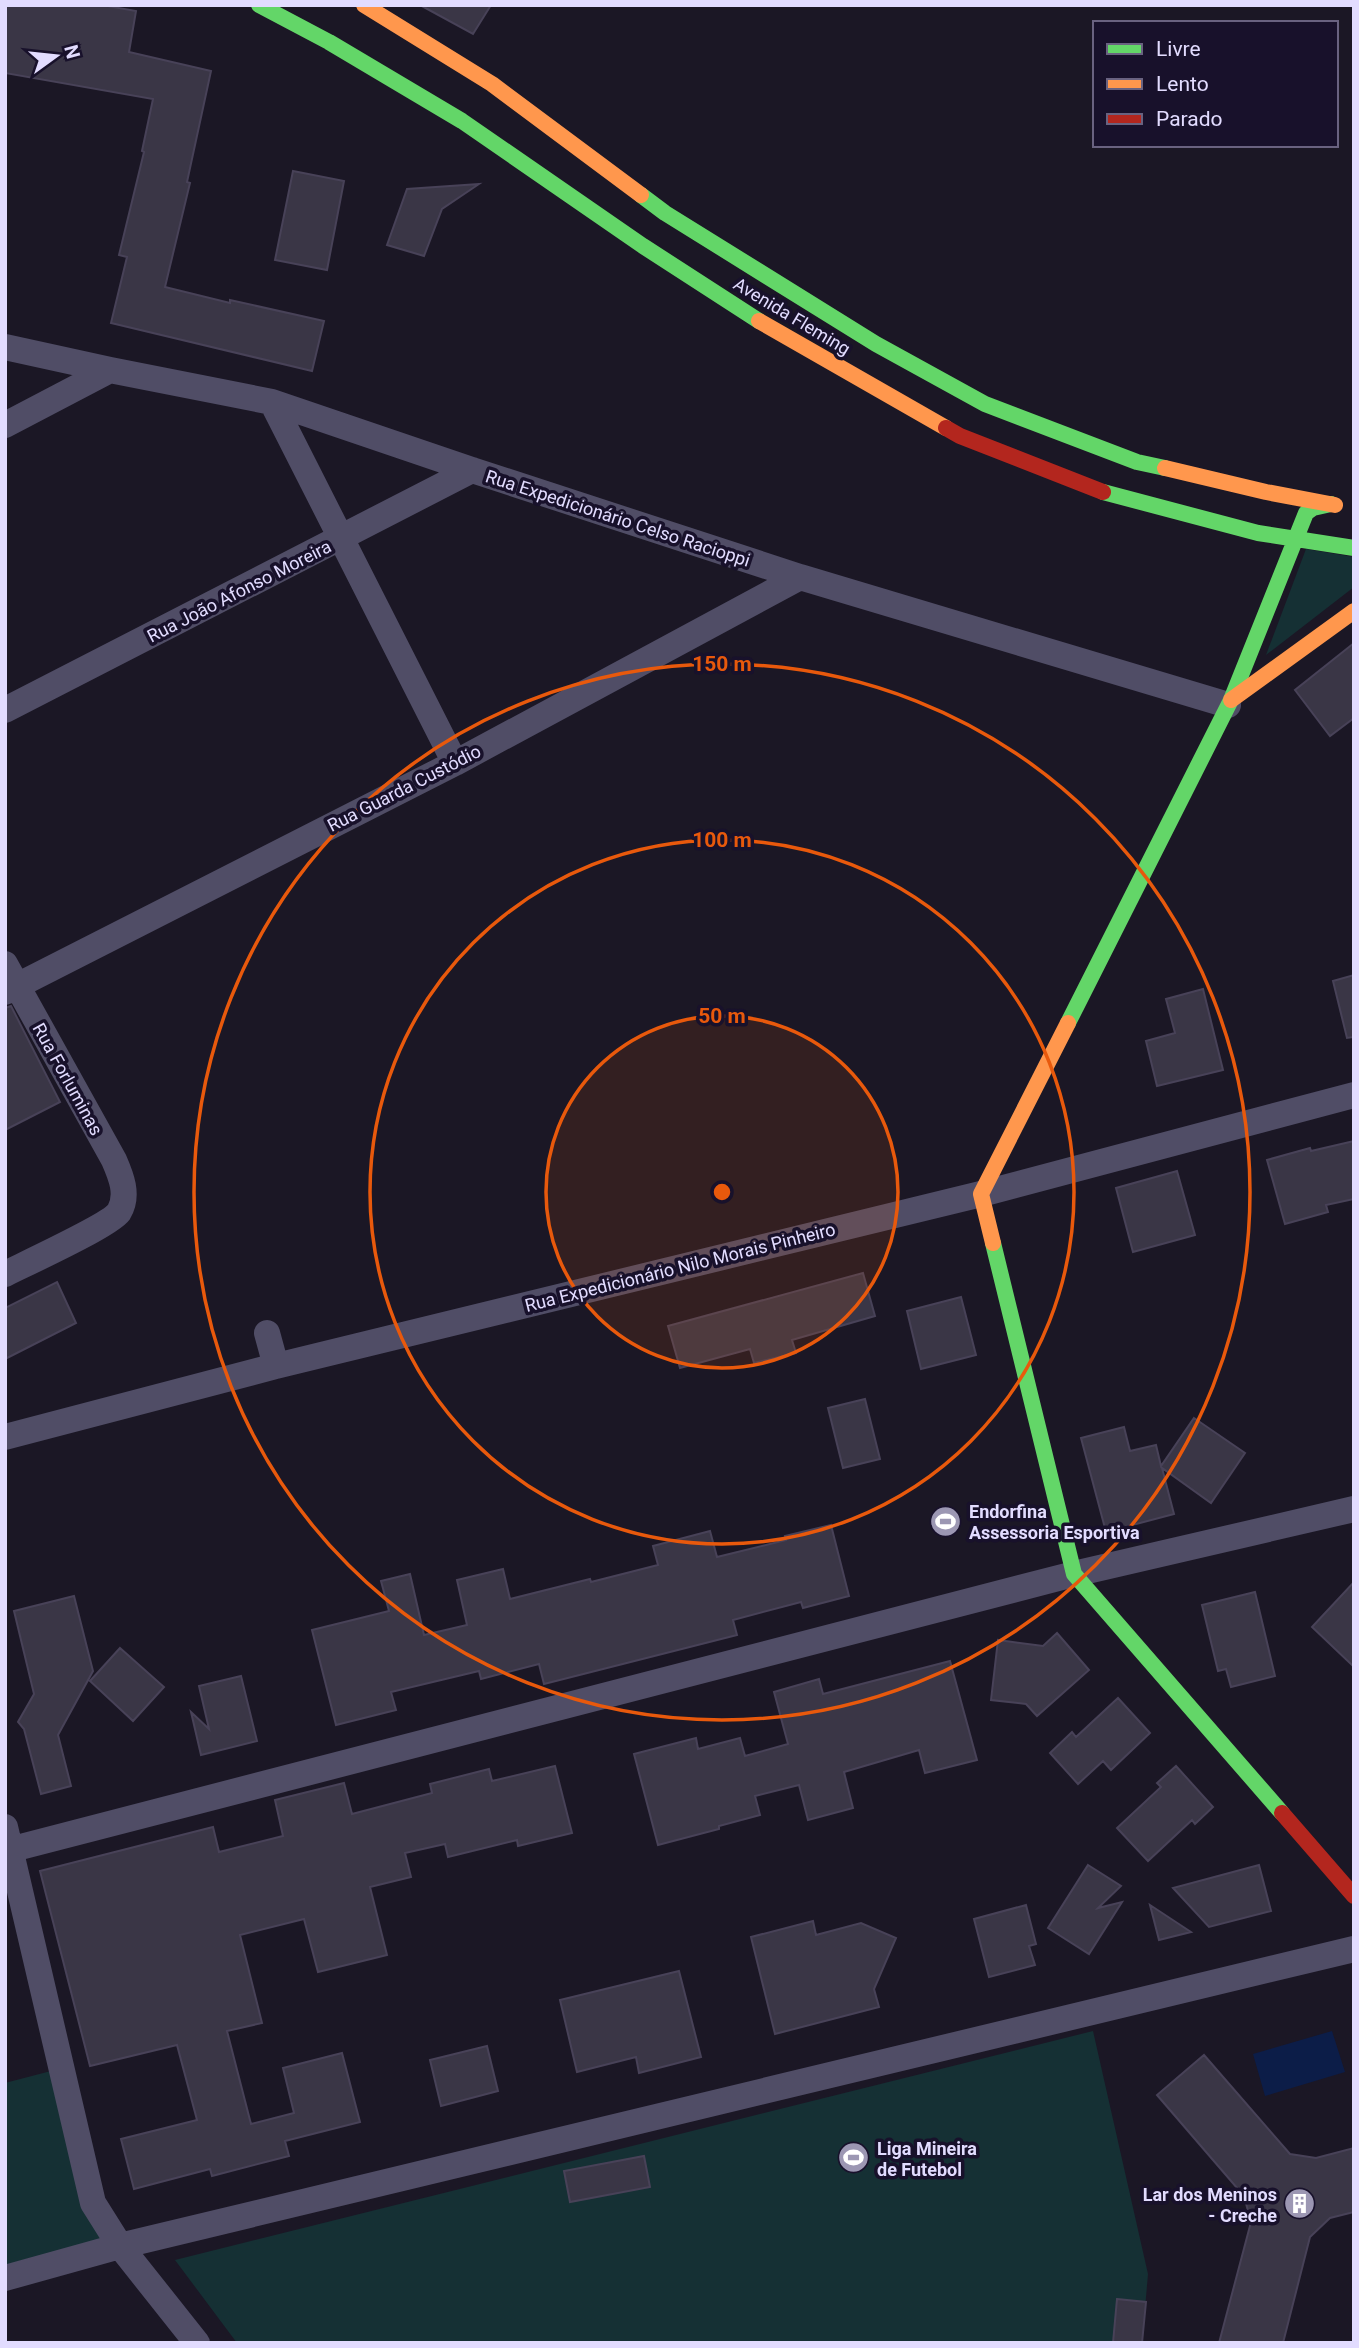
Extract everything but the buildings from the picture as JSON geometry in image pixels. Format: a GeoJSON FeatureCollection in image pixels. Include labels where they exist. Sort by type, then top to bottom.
{"type":"FeatureCollection","features":[{"type":"Feature","properties":{"kind":"street","name":"Avenida Fleming"},"geometry":{"type":"LineString","coordinates":[[260,5],[329,42],[462,121],[643,246],[761,322],[960,436],[1111,495],[1258,533],[1354,548]]}},
{"type":"Feature","properties":{"kind":"street","name":"Avenida Fleming"},"geometry":{"type":"LineString","coordinates":[[364,5],[492,84],[665,213],[876,344],[985,404],[1137,461],[1266,492],[1354,508]]}},
{"type":"Feature","properties":{"kind":"street"},"geometry":{"type":"LineString","coordinates":[[643,246],[665,213]]}},
{"type":"Feature","properties":{"kind":"street","name":"Rua Expedicionário Celso Racioppi"},"geometry":{"type":"LineString","coordinates":[[5,347],[272,402],[800,577],[1230,703]]}},
{"type":"Feature","properties":{"kind":"street"},"geometry":{"type":"LineString","coordinates":[[5,425],[110,370]]}},
{"type":"Feature","properties":{"kind":"street"},"geometry":{"type":"LineString","coordinates":[[272,402],[455,763]]}},
{"type":"Feature","properties":{"kind":"street","name":"Rua João Afonso Moreira"},"geometry":{"type":"LineString","coordinates":[[5,710],[472,470]]}},
{"type":"Feature","properties":{"kind":"street"},"geometry":{"type":"LineString","coordinates":[[1331,504],[1313,508],[1306,513],[1230,703],[981,1194],[1074,1574],[1354,1896]]}},
{"type":"Feature","properties":{"kind":"street","name":"Rua Guarda Custódio"},"geometry":{"type":"LineString","coordinates":[[9,981],[455,763],[800,577]]}},
{"type":"Feature","properties":{"kind":"street"},"geometry":{"type":"LineString","coordinates":[[1230,703],[1354,611]]}},
{"type":"Feature","properties":{"kind":"street","name":"Rua Forluminas"},"geometry":{"type":"LineString","coordinates":[[5,1274],[101,1225],[118,1213],[124,1196],[121,1177],[114,1160],[9,981]]}},
{"type":"Feature","properties":{"kind":"street","name":"Rua Expedicionário Nilo Morais Pinheiro"},"geometry":{"type":"LineString","coordinates":[[5,1437],[276,1366],[981,1194],[1354,1095]]}},
{"type":"Feature","properties":{"kind":"street"},"geometry":{"type":"LineString","coordinates":[[267,1333],[276,1366]]}},
{"type":"Feature","properties":{"kind":"street"},"geometry":{"type":"LineString","coordinates":[[197,2343],[120,2246],[93,2203],[7,1842],[1074,1574],[1354,1509]]}},
{"type":"Feature","properties":{"kind":"street"},"geometry":{"type":"LineString","coordinates":[[5,2278],[120,2246],[1354,1949]]}},
{"type":"Feature","properties":{"kind":"green space"},"geometry":{"type":"Polygon","coordinates":[[[1306,549],[1354,557],[1354,587],[1266,655],[1306,549]]]}},
{"type":"Feature","properties":{"kind":"green space","name":"Liga Mineira de Futebol"},"geometry":{"type":"Polygon","coordinates":[[[1093,2031],[1148,2274],[1142,2343],[237,2343],[175,2260],[1093,2031]]]}},
{"type":"Feature","properties":{"kind":"green space"},"geometry":{"type":"Polygon","coordinates":[[[51,2071],[114,2247],[5,2272],[5,2083],[51,2071]]]}},
{"type":"Feature","properties":{"kind":"water"},"geometry":{"type":"Polygon","coordinates":[[[1332,2031],[1345,2072],[1265,2096],[1253,2054],[1332,2031]]]}},
{"type":"Feature","properties":{"kind":"traffic: fast"},"geometry":{"type":"LineString","coordinates":[[259,5],[329,42],[462,121],[643,246],[759,321]]}},
{"type":"Feature","properties":{"kind":"traffic: fast"},"geometry":{"type":"LineString","coordinates":[[641,195],[665,213],[876,344],[985,404],[1137,462],[1165,468]]}},
{"type":"Feature","properties":{"kind":"traffic: fast"},"geometry":{"type":"LineString","coordinates":[[1103,492],[1258,533],[1354,548]]}},
{"type":"Feature","properties":{"kind":"traffic: fast"},"geometry":{"type":"LineString","coordinates":[[1068,1023],[1231,700],[1306,513],[1313,508],[1331,504]]}},
{"type":"Feature","properties":{"kind":"traffic: fast"},"geometry":{"type":"LineString","coordinates":[[993,1243],[1074,1574],[1282,1813]]}},
{"type":"Feature","properties":{"kind":"traffic: slow"},"geometry":{"type":"LineString","coordinates":[[364,5],[492,84],[641,195]]}},
{"type":"Feature","properties":{"kind":"traffic: slow"},"geometry":{"type":"LineString","coordinates":[[759,321],[946,428]]}},
{"type":"Feature","properties":{"kind":"traffic: slow"},"geometry":{"type":"LineString","coordinates":[[1165,468],[1335,505]]}},
{"type":"Feature","properties":{"kind":"traffic: slow"},"geometry":{"type":"LineString","coordinates":[[1231,700],[1354,611]]}},
{"type":"Feature","properties":{"kind":"traffic: slow"},"geometry":{"type":"LineString","coordinates":[[993,1243],[981,1194],[1068,1023]]}},
{"type":"Feature","properties":{"kind":"traffic: jam"},"geometry":{"type":"LineString","coordinates":[[946,428],[960,436],[1103,492]]}},
{"type":"Feature","properties":{"kind":"traffic: jam"},"geometry":{"type":"LineString","coordinates":[[1282,1813],[1354,1896]]}},
{"type":"Feature","properties":{"kind":"place","name":"Endorfina Assessoria Esportiva"},"geometry":{"type":"Point","coordinates":[946,1521]}},
{"type":"Feature","properties":{"kind":"place","name":"Liga Mineira de Futebol"},"geometry":{"type":"Point","coordinates":[854,2158]}},
{"type":"Feature","properties":{"kind":"place","name":"Lar dos Meninos - Creche"},"geometry":{"type":"Point","coordinates":[1300,2204]}}]}
